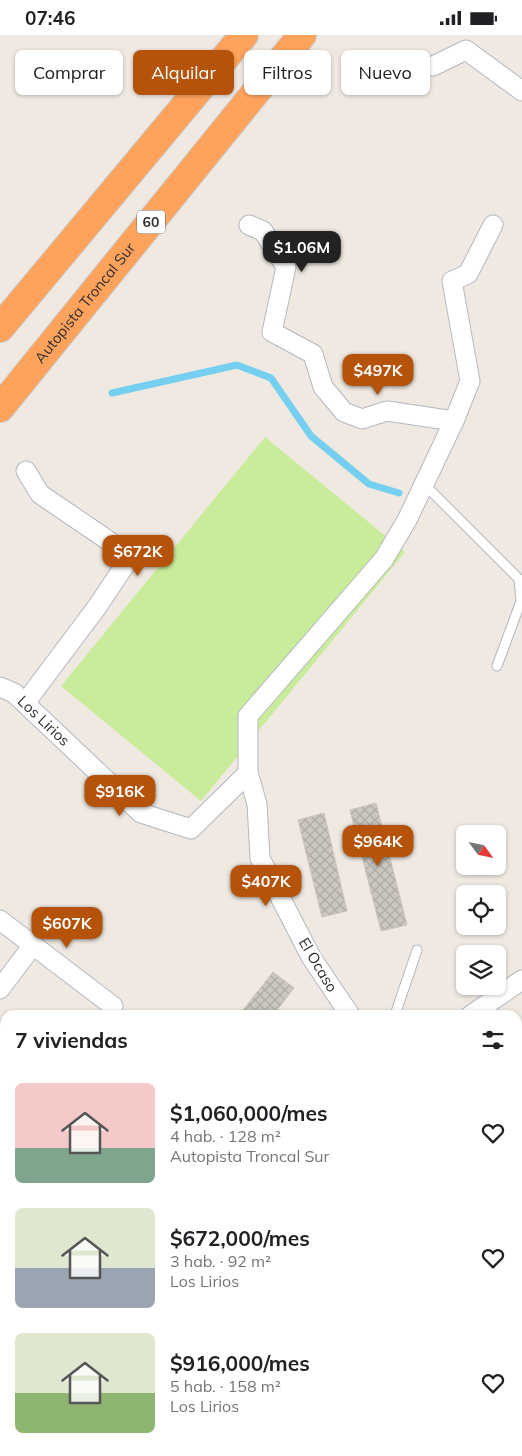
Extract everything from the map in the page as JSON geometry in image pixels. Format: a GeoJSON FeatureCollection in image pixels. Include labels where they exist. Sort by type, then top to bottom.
{"type":"FeatureCollection","features":[{"type":"Feature","properties":{"kind":"highway"},"geometry":{"type":"LineString","coordinates":[[0,328],[244,35]]}},
{"type":"Feature","properties":{"kind":"highway","name":"Autopista Troncal Sur"},"geometry":{"type":"LineString","coordinates":[[0,408],[302,35]]}},
{"type":"Feature","properties":{"kind":"street"},"geometry":{"type":"LineString","coordinates":[[433,66],[466,50],[522,91]]}},
{"type":"Feature","properties":{"kind":"street"},"geometry":{"type":"LineString","coordinates":[[249,225],[263,231],[286,267],[272,332],[313,355],[323,387],[344,412],[362,419],[387,411],[454,421]]}},
{"type":"Feature","properties":{"kind":"street","name":"El Ocaso"},"geometry":{"type":"LineString","coordinates":[[347,1010],[311,957],[260,858],[257,804],[248,773],[248,716],[384,559],[407,520],[454,421],[470,381],[452,281],[468,274],[494,225]]}},
{"type":"Feature","properties":{"kind":"street"},"geometry":{"type":"LineString","coordinates":[[25,703],[98,607],[131,556],[40,494],[26,471]]}},
{"type":"Feature","properties":{"kind":"street","name":"Los Lirios"},"geometry":{"type":"LineString","coordinates":[[0,687],[14,693],[141,813],[191,829],[248,773]]}},
{"type":"Feature","properties":{"kind":"street"},"geometry":{"type":"LineString","coordinates":[[0,920],[113,1006]]}},
{"type":"Feature","properties":{"kind":"street"},"geometry":{"type":"LineString","coordinates":[[0,989],[33,945]]}},
{"type":"Feature","properties":{"kind":"street"},"geometry":{"type":"LineString","coordinates":[[478,1010],[522,980]]}},
{"type":"Feature","properties":{"kind":"lane"},"geometry":{"type":"LineString","coordinates":[[424,484],[519,579],[521,601],[497,666]]}},
{"type":"Feature","properties":{"kind":"lane"},"geometry":{"type":"LineString","coordinates":[[397,1010],[417,950]]}},
{"type":"Feature","properties":{"kind":"green space"},"geometry":{"type":"Polygon","coordinates":[[[265,437],[405,552],[201,801],[61,686],[265,437]]]}},
{"type":"Feature","properties":{"kind":"building"},"geometry":{"type":"Polygon","coordinates":[[[376,803],[407,925],[381,931],[350,810],[376,803]]]}},
{"type":"Feature","properties":{"kind":"building"},"geometry":{"type":"Polygon","coordinates":[[[324,813],[347,911],[322,917],[298,820],[324,813]]]}},
{"type":"Feature","properties":{"kind":"building"},"geometry":{"type":"Polygon","coordinates":[[[273,972],[294,988],[277,1010],[243,1010],[273,972]]]}},
{"type":"Feature","properties":{"kind":"waterway"},"geometry":{"type":"LineString","coordinates":[[112,393],[237,365],[271,378],[311,436],[369,484],[399,493]]}}]}
